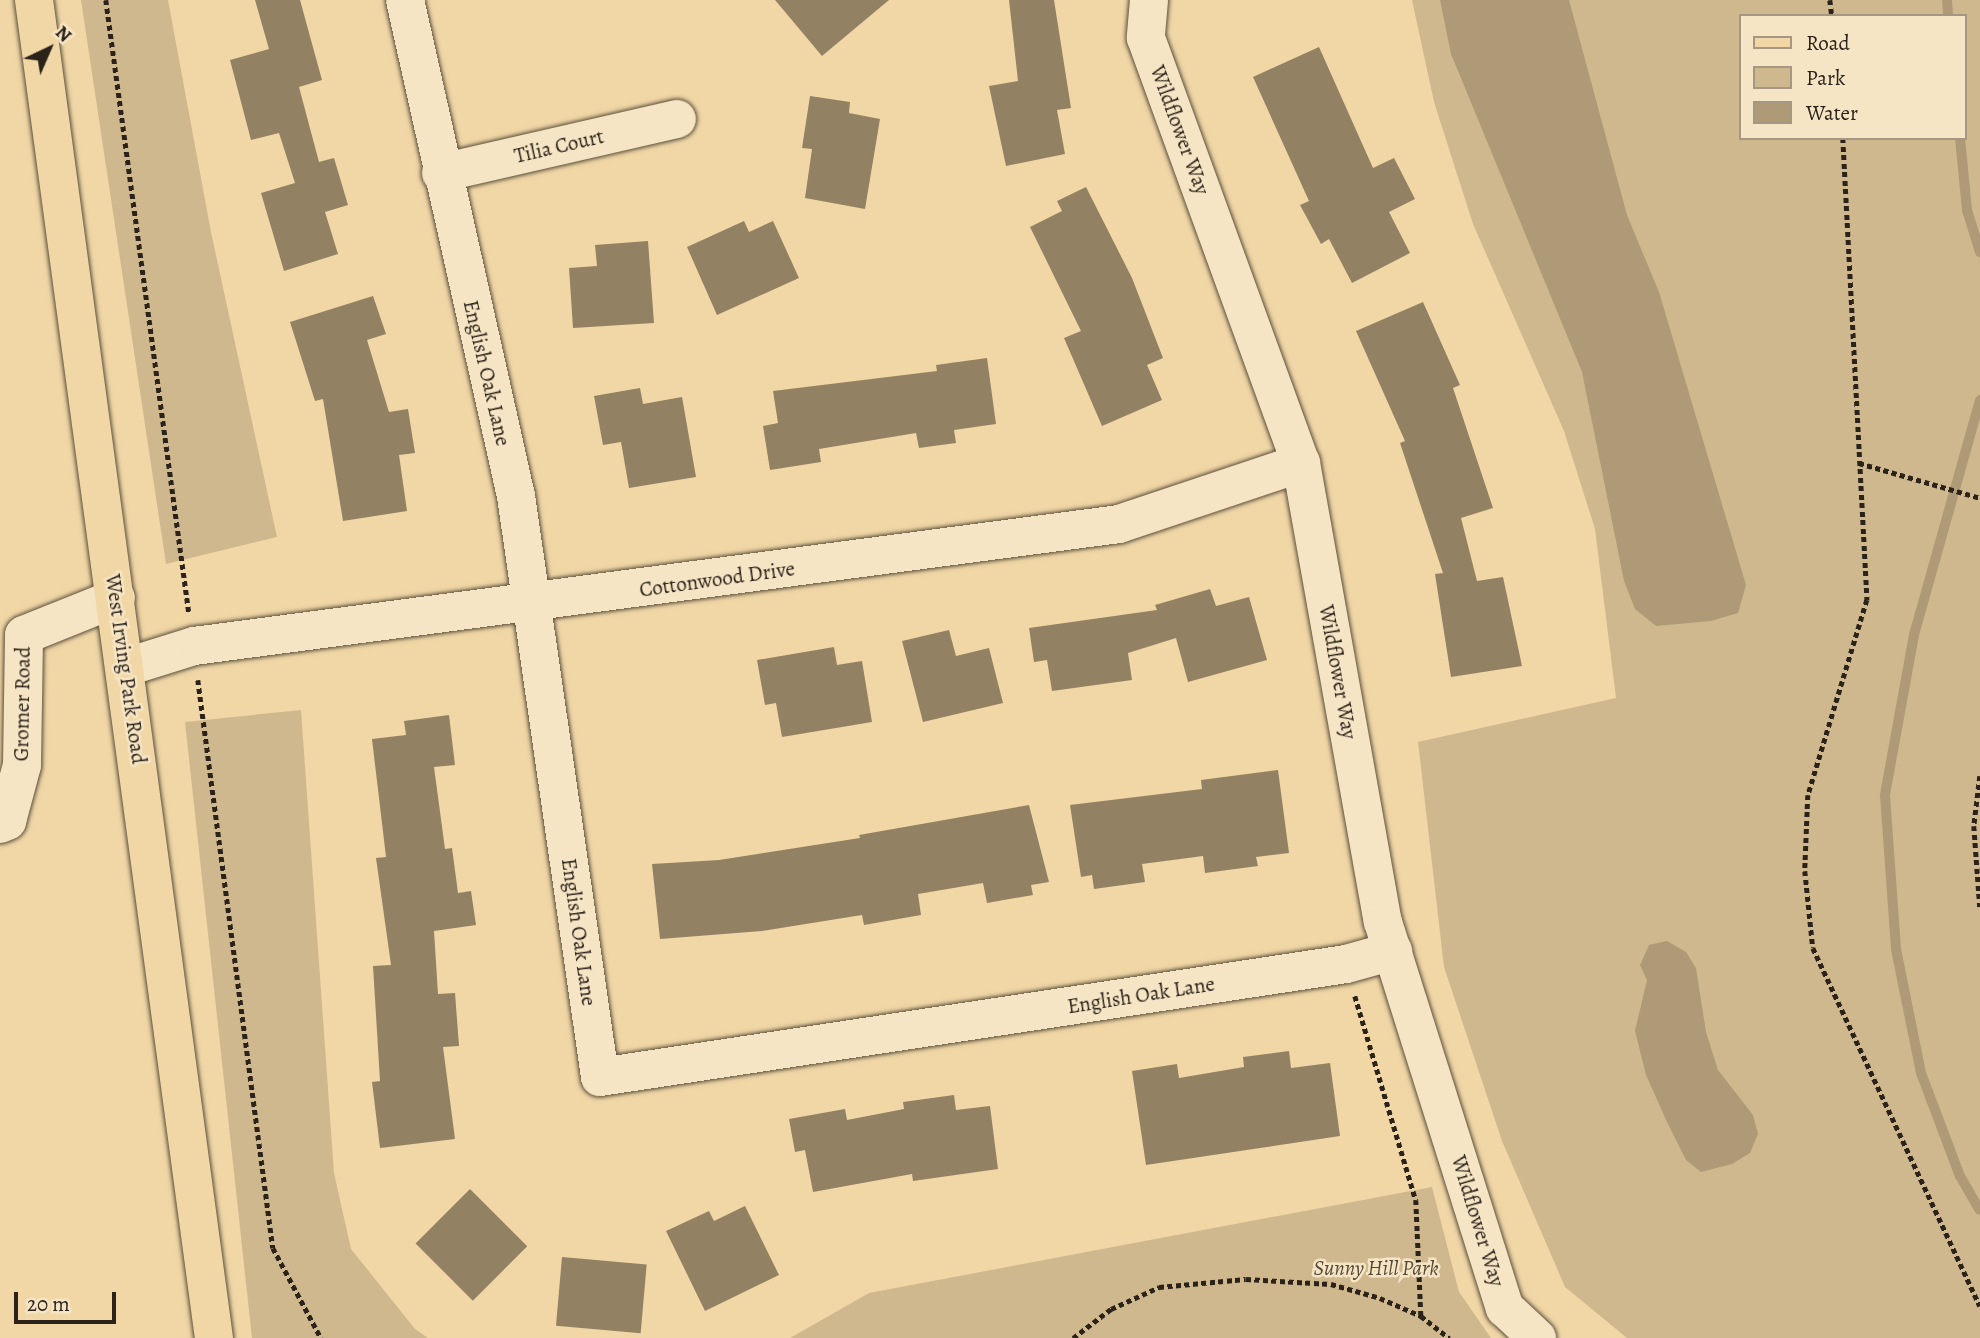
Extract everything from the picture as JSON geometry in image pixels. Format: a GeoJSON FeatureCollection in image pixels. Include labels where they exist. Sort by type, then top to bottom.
{"type":"FeatureCollection","features":[{"type":"Feature","properties":{"kind":"main road","name":"West Irving Park Road"},"geometry":{"type":"LineString","coordinates":[[34,0],[127,667],[214,1338]]}},
{"type":"Feature","properties":{"kind":"street","name":"English Oak Lane"},"geometry":{"type":"LineString","coordinates":[[405,0],[441,173],[516,496],[600,1077],[1346,964],[1393,951]]}},
{"type":"Feature","properties":{"kind":"street","name":"Wildflower Way"},"geometry":{"type":"LineString","coordinates":[[1149,0],[1146,38],[1301,463],[1383,922],[1505,1308],[1537,1338]]}},
{"type":"Feature","properties":{"kind":"street","name":"Tilia Court"},"geometry":{"type":"LineString","coordinates":[[441,173],[677,119]]}},
{"type":"Feature","properties":{"kind":"street","name":"Cottonwood Drive"},"geometry":{"type":"LineString","coordinates":[[127,667],[194,646],[531,604],[1119,524],[1301,463]]}},
{"type":"Feature","properties":{"kind":"street","name":"Gromer Road"},"geometry":{"type":"LineString","coordinates":[[0,824],[7,821],[22,765],[24,635],[117,598]]}},
{"type":"Feature","properties":{"kind":"path"},"geometry":{"type":"LineString","coordinates":[[1843,140],[1867,600],[1808,795],[1805,871],[1813,948],[1980,1306]]}},
{"type":"Feature","properties":{"kind":"path"},"geometry":{"type":"LineString","coordinates":[[1859,463],[1978,498]]}},
{"type":"Feature","properties":{"kind":"path"},"geometry":{"type":"LineString","coordinates":[[1980,776],[1974,826],[1980,907]]}},
{"type":"Feature","properties":{"kind":"path"},"geometry":{"type":"LineString","coordinates":[[1346,964],[1416,1200],[1421,1316]]}},
{"type":"Feature","properties":{"kind":"path"},"geometry":{"type":"LineString","coordinates":[[1073,1338],[1111,1309],[1159,1287],[1246,1279],[1331,1284],[1421,1316],[1449,1338]]}},
{"type":"Feature","properties":{"kind":"green space"},"geometry":{"type":"Polygon","coordinates":[[[81,0],[168,0],[211,232],[277,537],[166,564],[81,0]]]}},
{"type":"Feature","properties":{"kind":"green space"},"geometry":{"type":"Polygon","coordinates":[[[1412,0],[1980,0],[1980,1338],[1627,1338],[1565,1287],[1502,1141],[1444,967],[1418,742],[1616,698],[1595,529],[1564,431],[1473,224],[1434,102],[1412,0]]]}},
{"type":"Feature","properties":{"kind":"green space"},"geometry":{"type":"Polygon","coordinates":[[[301,710],[334,1173],[351,1249],[415,1329],[428,1338],[252,1338],[185,722],[301,710]]]}},
{"type":"Feature","properties":{"kind":"green space","name":"Sunny Hill Park"},"geometry":{"type":"Polygon","coordinates":[[[1432,1187],[1459,1292],[1491,1338],[790,1338],[869,1293],[1432,1187]]]}},
{"type":"Feature","properties":{"kind":"water"},"geometry":{"type":"Polygon","coordinates":[[[1440,0],[1569,0],[1627,215],[1659,292],[1746,585],[1738,613],[1711,621],[1656,626],[1635,609],[1624,581],[1582,372],[1451,54],[1440,0]]]}},
{"type":"Feature","properties":{"kind":"water"},"geometry":{"type":"Polygon","coordinates":[[[1667,941],[1686,952],[1696,968],[1706,1032],[1718,1070],[1753,1115],[1758,1134],[1750,1153],[1732,1164],[1701,1172],[1686,1160],[1667,1122],[1646,1075],[1635,1031],[1647,980],[1640,965],[1649,945],[1667,941]]]}},
{"type":"Feature","properties":{"kind":"building"},"geometry":{"type":"Polygon","coordinates":[[[255,0],[300,0],[322,80],[299,87],[319,162],[334,158],[348,205],[325,212],[338,254],[284,271],[261,193],[295,183],[279,133],[251,140],[230,60],[269,49],[255,0]]]}},
{"type":"Feature","properties":{"kind":"building"},"geometry":{"type":"Polygon","coordinates":[[[775,0],[889,0],[822,56],[775,0]]]}},
{"type":"Feature","properties":{"kind":"building"},"geometry":{"type":"Polygon","coordinates":[[[1009,0],[1054,0],[1071,108],[1057,110],[1065,154],[1006,166],[989,86],[1018,81],[1009,0]]]}},
{"type":"Feature","properties":{"kind":"building"},"geometry":{"type":"Polygon","coordinates":[[[1319,47],[1373,168],[1394,158],[1415,199],[1389,212],[1410,253],[1352,283],[1329,239],[1321,244],[1300,205],[1309,201],[1253,77],[1319,47]]]}},
{"type":"Feature","properties":{"kind":"building"},"geometry":{"type":"Polygon","coordinates":[[[810,96],[850,102],[849,113],[880,119],[865,209],[805,198],[812,149],[802,148],[810,96]]]}},
{"type":"Feature","properties":{"kind":"building"},"geometry":{"type":"Polygon","coordinates":[[[1086,187],[1132,278],[1163,358],[1147,365],[1162,400],[1102,426],[1064,338],[1081,331],[1030,227],[1062,211],[1057,201],[1086,187]]]}},
{"type":"Feature","properties":{"kind":"building"},"geometry":{"type":"Polygon","coordinates":[[[744,221],[749,232],[773,221],[799,278],[717,315],[687,247],[744,221]]]}},
{"type":"Feature","properties":{"kind":"building"},"geometry":{"type":"Polygon","coordinates":[[[648,241],[654,323],[573,328],[569,268],[597,266],[595,245],[648,241]]]}},
{"type":"Feature","properties":{"kind":"building"},"geometry":{"type":"Polygon","coordinates":[[[373,296],[386,334],[367,340],[389,412],[408,409],[415,453],[399,455],[407,511],[343,521],[323,399],[315,401],[290,322],[373,296]]]}},
{"type":"Feature","properties":{"kind":"building"},"geometry":{"type":"Polygon","coordinates":[[[1423,302],[1460,385],[1453,388],[1493,508],[1461,518],[1477,581],[1503,577],[1522,666],[1451,677],[1435,574],[1443,573],[1400,443],[1405,441],[1356,331],[1423,302]]]}},
{"type":"Feature","properties":{"kind":"building"},"geometry":{"type":"Polygon","coordinates":[[[987,358],[996,424],[954,430],[956,443],[919,448],[916,433],[819,449],[821,462],[770,470],[763,426],[778,423],[773,391],[937,371],[936,365],[987,358]]]}},
{"type":"Feature","properties":{"kind":"building"},"geometry":{"type":"Polygon","coordinates":[[[640,388],[643,404],[682,397],[696,477],[629,488],[621,442],[603,445],[594,396],[640,388]]]}},
{"type":"Feature","properties":{"kind":"building"},"geometry":{"type":"Polygon","coordinates":[[[1210,589],[1216,606],[1249,597],[1267,660],[1188,682],[1176,638],[1128,653],[1132,680],[1052,691],[1047,660],[1034,662],[1029,628],[1157,610],[1155,605],[1210,589]]]}},
{"type":"Feature","properties":{"kind":"building"},"geometry":{"type":"Polygon","coordinates":[[[949,630],[956,656],[989,648],[1003,703],[923,722],[902,641],[949,630]]]}},
{"type":"Feature","properties":{"kind":"building"},"geometry":{"type":"Polygon","coordinates":[[[834,647],[837,665],[862,661],[872,722],[782,737],[776,703],[765,705],[757,660],[834,647]]]}},
{"type":"Feature","properties":{"kind":"building"},"geometry":{"type":"Polygon","coordinates":[[[449,715],[455,765],[434,767],[445,849],[452,848],[458,893],[471,891],[476,925],[434,931],[438,994],[455,993],[459,1046],[443,1047],[455,1139],[380,1148],[372,1082],[380,1081],[373,966],[391,965],[376,858],[386,857],[372,739],[406,735],[404,721],[449,715]]]}},
{"type":"Feature","properties":{"kind":"building"},"geometry":{"type":"Polygon","coordinates":[[[1278,770],[1289,853],[1256,857],[1258,866],[1205,873],[1203,856],[1142,864],[1145,882],[1094,889],[1092,875],[1081,877],[1070,805],[1202,789],[1201,780],[1278,770]]]}},
{"type":"Feature","properties":{"kind":"building"},"geometry":{"type":"Polygon","coordinates":[[[1029,805],[1049,882],[1031,885],[1033,895],[987,903],[983,883],[918,894],[921,915],[864,925],[862,915],[762,931],[660,939],[652,864],[719,860],[860,838],[859,835],[1029,805]]]}},
{"type":"Feature","properties":{"kind":"building"},"geometry":{"type":"Polygon","coordinates":[[[1289,1051],[1291,1068],[1330,1063],[1340,1136],[1146,1165],[1132,1071],[1177,1064],[1179,1078],[1244,1067],[1243,1057],[1289,1051]]]}},
{"type":"Feature","properties":{"kind":"building"},"geometry":{"type":"Polygon","coordinates":[[[954,1095],[956,1110],[990,1106],[998,1169],[913,1181],[912,1174],[813,1192],[805,1150],[795,1152],[789,1119],[845,1109],[847,1120],[904,1109],[903,1102],[954,1095]]]}},
{"type":"Feature","properties":{"kind":"building"},"geometry":{"type":"Polygon","coordinates":[[[470,1189],[527,1246],[473,1301],[416,1243],[470,1189]]]}},
{"type":"Feature","properties":{"kind":"building"},"geometry":{"type":"Polygon","coordinates":[[[745,1206],[779,1275],[705,1311],[666,1231],[709,1211],[714,1221],[745,1206]]]}},
{"type":"Feature","properties":{"kind":"building"},"geometry":{"type":"Polygon","coordinates":[[[562,1257],[647,1264],[641,1333],[556,1326],[562,1257]]]}},
{"type":"Feature","properties":{"kind":"waterway"},"geometry":{"type":"LineString","coordinates":[[1947,0],[1948,14]]}},
{"type":"Feature","properties":{"kind":"waterway"},"geometry":{"type":"LineString","coordinates":[[1960,140],[1967,210],[1980,252]]}},
{"type":"Feature","properties":{"kind":"waterway"},"geometry":{"type":"LineString","coordinates":[[1980,400],[1914,635],[1885,795],[1896,949],[1921,1073],[1960,1176],[1980,1210]]}}]}
